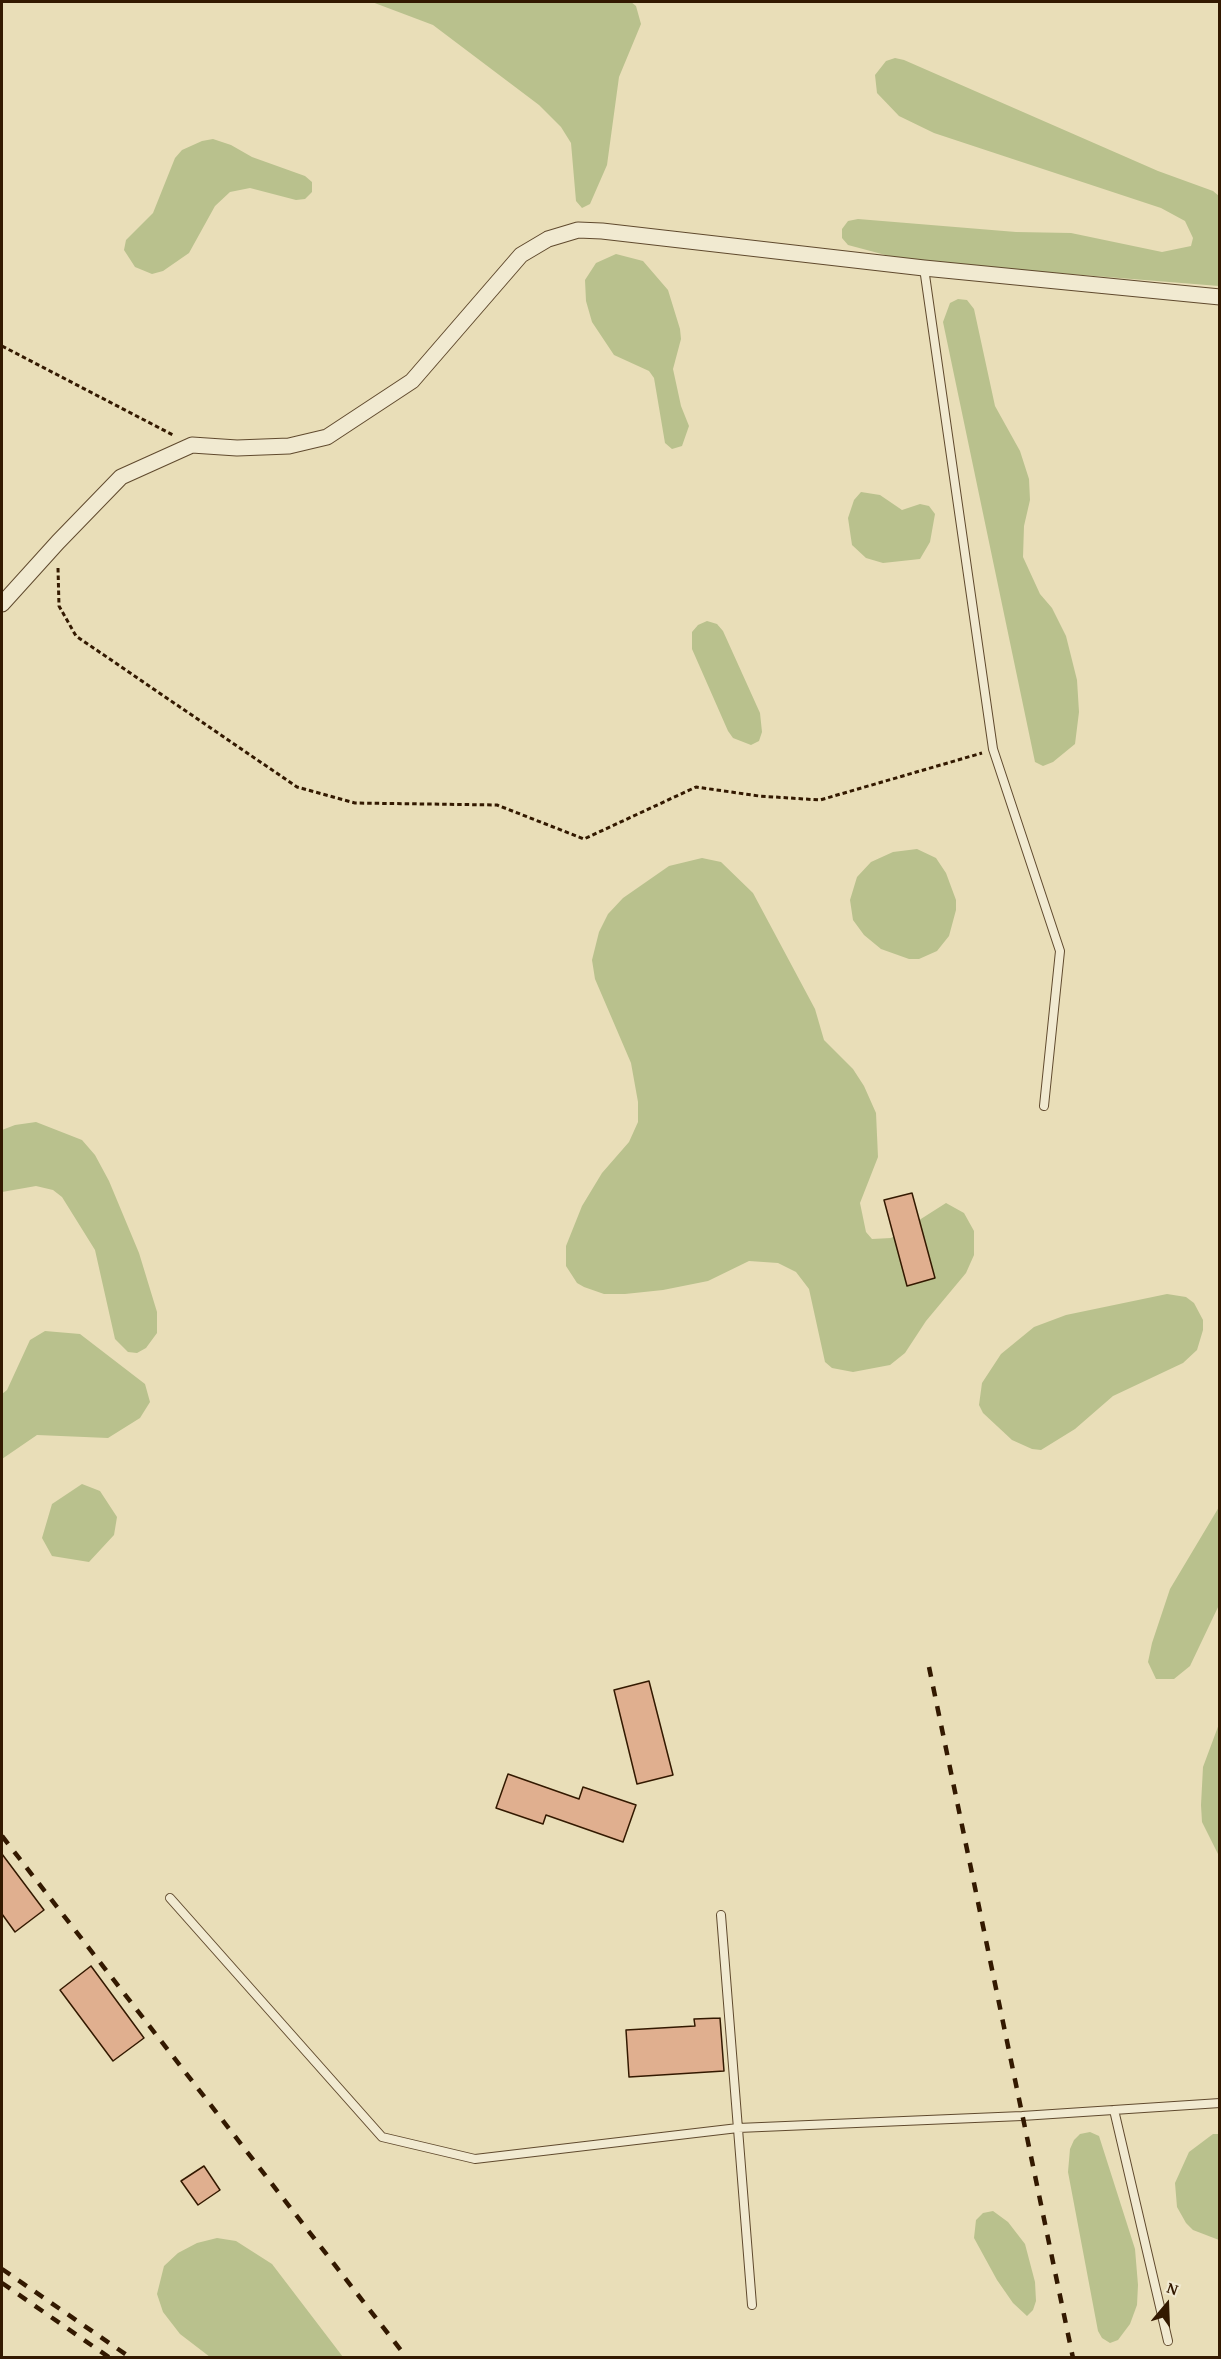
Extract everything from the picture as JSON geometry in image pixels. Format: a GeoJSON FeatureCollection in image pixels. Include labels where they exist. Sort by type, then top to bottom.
{"type":"FeatureCollection","features":[{"type":"Feature","properties":{"kind":"street"},"geometry":{"type":"LineString","coordinates":[[2,604],[58,542],[122,477],[192,445],[237,448],[289,446],[327,437],[412,381],[521,255],[548,239],[579,230],[924,268],[1220,297]]}},
{"type":"Feature","properties":{"kind":"lane"},"geometry":{"type":"LineString","coordinates":[[924,268],[993,749],[1060,951],[1044,1106]]}},
{"type":"Feature","properties":{"kind":"lane"},"geometry":{"type":"LineString","coordinates":[[170,1898],[382,2137],[475,2159],[738,2128],[1022,2116],[1220,2103]]}},
{"type":"Feature","properties":{"kind":"lane"},"geometry":{"type":"LineString","coordinates":[[721,1915],[752,2305]]}},
{"type":"Feature","properties":{"kind":"lane"},"geometry":{"type":"LineString","coordinates":[[1114,2110],[1168,2341]]}},
{"type":"Feature","properties":{"kind":"path"},"geometry":{"type":"LineString","coordinates":[[2,346],[192,445]]}},
{"type":"Feature","properties":{"kind":"path"},"geometry":{"type":"LineString","coordinates":[[58,542],[58,606],[76,636],[297,787],[355,803],[497,805],[584,839],[696,788],[759,796],[820,800],[993,749]]}},
{"type":"Feature","properties":{"kind":"green space"},"geometry":{"type":"Polygon","coordinates":[[[372,2],[631,2],[636,6],[641,24],[619,77],[607,165],[590,204],[582,208],[576,201],[571,143],[561,127],[539,105],[433,25],[372,2]]]}},
{"type":"Feature","properties":{"kind":"green space"},"geometry":{"type":"Polygon","coordinates":[[[895,58],[1158,171],[1213,191],[1219,196],[1219,286],[908,261],[848,245],[842,238],[842,229],[848,221],[858,219],[1016,232],[1071,233],[1162,252],[1191,246],[1193,238],[1185,221],[1161,208],[934,133],[899,116],[877,93],[875,75],[886,61],[895,58]]]}},
{"type":"Feature","properties":{"kind":"green space"},"geometry":{"type":"Polygon","coordinates":[[[213,139],[231,145],[252,157],[305,176],[312,182],[312,192],[305,199],[296,200],[250,188],[230,192],[215,206],[189,253],[163,271],[152,274],[135,267],[124,250],[126,240],[153,213],[175,158],[182,150],[213,139]]]}},
{"type":"Feature","properties":{"kind":"green space"},"geometry":{"type":"Polygon","coordinates":[[[616,254],[643,261],[668,290],[681,339],[673,369],[681,406],[689,426],[682,446],[672,449],[665,443],[654,378],[649,371],[614,355],[592,322],[586,301],[585,280],[596,263],[616,254]]]}},
{"type":"Feature","properties":{"kind":"green space"},"geometry":{"type":"Polygon","coordinates":[[[958,299],[967,300],[974,309],[995,406],[1020,451],[1029,479],[1030,500],[1024,526],[1023,557],[1040,594],[1052,608],[1066,636],[1077,680],[1079,712],[1075,744],[1053,762],[1043,766],[1035,762],[943,322],[950,303],[958,299]]]}},
{"type":"Feature","properties":{"kind":"green space"},"geometry":{"type":"Polygon","coordinates":[[[861,492],[880,495],[902,510],[920,504],[929,506],[935,514],[930,542],[920,559],[883,563],[866,558],[852,545],[848,518],[854,500],[861,492]]]}},
{"type":"Feature","properties":{"kind":"green space"},"geometry":{"type":"Polygon","coordinates":[[[707,621],[717,624],[723,631],[760,713],[762,732],[759,741],[751,745],[733,738],[728,731],[692,649],[692,632],[698,625],[707,621]]]}},
{"type":"Feature","properties":{"kind":"green space"},"geometry":{"type":"Polygon","coordinates":[[[917,849],[936,858],[946,873],[956,900],[956,910],[949,936],[937,951],[919,959],[909,959],[881,949],[864,935],[853,920],[850,900],[857,877],[871,862],[893,852],[917,849]]]}},
{"type":"Feature","properties":{"kind":"green space"},"geometry":{"type":"Polygon","coordinates":[[[702,858],[721,862],[753,893],[815,1009],[824,1040],[853,1069],[864,1086],[876,1113],[878,1157],[860,1203],[866,1232],[872,1239],[891,1238],[946,1203],[964,1213],[974,1231],[974,1255],[966,1273],[926,1321],[905,1353],[890,1365],[853,1372],[832,1368],[825,1362],[809,1289],[796,1272],[778,1263],[749,1261],[708,1281],[663,1290],[625,1294],[604,1294],[584,1287],[577,1283],[566,1266],[566,1246],[582,1206],[602,1173],[629,1142],[638,1122],[638,1102],[631,1063],[595,979],[592,960],[599,932],[608,914],[623,898],[669,866],[702,858]]]}},
{"type":"Feature","properties":{"kind":"green space"},"geometry":{"type":"Polygon","coordinates":[[[36,1122],[82,1140],[95,1155],[109,1181],[139,1253],[157,1312],[157,1333],[146,1348],[137,1353],[128,1352],[115,1339],[95,1250],[62,1197],[53,1190],[36,1186],[2,1192],[2,1130],[15,1125],[36,1122]]]}},
{"type":"Feature","properties":{"kind":"green space"},"geometry":{"type":"Polygon","coordinates":[[[1167,1294],[1186,1297],[1194,1303],[1203,1320],[1203,1330],[1197,1350],[1183,1363],[1113,1396],[1075,1429],[1041,1450],[1032,1449],[1012,1440],[983,1413],[979,1405],[982,1383],[1001,1354],[1034,1327],[1066,1315],[1167,1294]]]}},
{"type":"Feature","properties":{"kind":"green space"},"geometry":{"type":"Polygon","coordinates":[[[45,1331],[80,1334],[145,1384],[150,1402],[140,1418],[108,1438],[37,1435],[2,1459],[2,1394],[7,1390],[30,1340],[45,1331]]]}},
{"type":"Feature","properties":{"kind":"green space"},"geometry":{"type":"Polygon","coordinates":[[[82,1484],[100,1491],[117,1517],[114,1535],[89,1562],[52,1556],[42,1538],[52,1504],[82,1484]]]}},
{"type":"Feature","properties":{"kind":"green space"},"geometry":{"type":"Polygon","coordinates":[[[1219,1507],[1219,1605],[1190,1666],[1174,1679],[1156,1679],[1148,1662],[1170,1589],[1219,1507]]]}},
{"type":"Feature","properties":{"kind":"green space"},"geometry":{"type":"Polygon","coordinates":[[[1219,1724],[1219,1856],[1202,1822],[1201,1805],[1203,1767],[1219,1724]]]}},
{"type":"Feature","properties":{"kind":"green space"},"geometry":{"type":"Polygon","coordinates":[[[1090,2132],[1099,2136],[1135,2249],[1137,2305],[1130,2324],[1118,2340],[1110,2343],[1102,2338],[1098,2331],[1068,2172],[1070,2149],[1074,2140],[1080,2134],[1090,2132]]]}},
{"type":"Feature","properties":{"kind":"green space"},"geometry":{"type":"Polygon","coordinates":[[[1213,2134],[1219,2134],[1219,2240],[1193,2230],[1186,2223],[1177,2207],[1175,2183],[1189,2152],[1213,2134]]]}},
{"type":"Feature","properties":{"kind":"green space"},"geometry":{"type":"Polygon","coordinates":[[[993,2211],[1008,2222],[1025,2244],[1035,2282],[1036,2301],[1033,2310],[1027,2316],[1013,2303],[997,2280],[974,2238],[976,2220],[983,2213],[993,2211]]]}},
{"type":"Feature","properties":{"kind":"green space"},"geometry":{"type":"Polygon","coordinates":[[[217,2238],[236,2241],[272,2264],[343,2357],[210,2357],[180,2334],[163,2312],[157,2294],[164,2266],[178,2253],[197,2243],[217,2238]]]}},
{"type":"Feature","properties":{"kind":"building"},"geometry":{"type":"Polygon","coordinates":[[[912,1193],[935,1278],[907,1286],[884,1200],[912,1193]]]}},
{"type":"Feature","properties":{"kind":"building"},"geometry":{"type":"Polygon","coordinates":[[[649,1681],[673,1775],[637,1784],[614,1690],[649,1681]]]}},
{"type":"Feature","properties":{"kind":"building"},"geometry":{"type":"Polygon","coordinates":[[[508,1774],[579,1799],[583,1787],[636,1805],[623,1842],[546,1815],[543,1824],[496,1808],[508,1774]]]}},
{"type":"Feature","properties":{"kind":"building"},"geometry":{"type":"Polygon","coordinates":[[[2,1854],[44,1910],[15,1932],[2,1914],[2,1854]]]}},
{"type":"Feature","properties":{"kind":"building"},"geometry":{"type":"Polygon","coordinates":[[[91,1966],[144,2038],[113,2061],[60,1990],[91,1966]]]}},
{"type":"Feature","properties":{"kind":"building"},"geometry":{"type":"Polygon","coordinates":[[[720,2018],[724,2071],[629,2077],[626,2030],[695,2026],[694,2019],[720,2018]]]}},
{"type":"Feature","properties":{"kind":"building"},"geometry":{"type":"Polygon","coordinates":[[[204,2166],[220,2190],[198,2205],[181,2181],[204,2166]]]}},
{"type":"Feature","properties":{"kind":"railway"},"geometry":{"type":"LineString","coordinates":[[929,1667],[1073,2358]]}},
{"type":"Feature","properties":{"kind":"railway"},"geometry":{"type":"LineString","coordinates":[[2,1836],[407,2358]]}},
{"type":"Feature","properties":{"kind":"railway"},"geometry":{"type":"LineString","coordinates":[[2,2269],[131,2358]]}},
{"type":"Feature","properties":{"kind":"railway"},"geometry":{"type":"LineString","coordinates":[[2,2283],[110,2358]]}}]}
